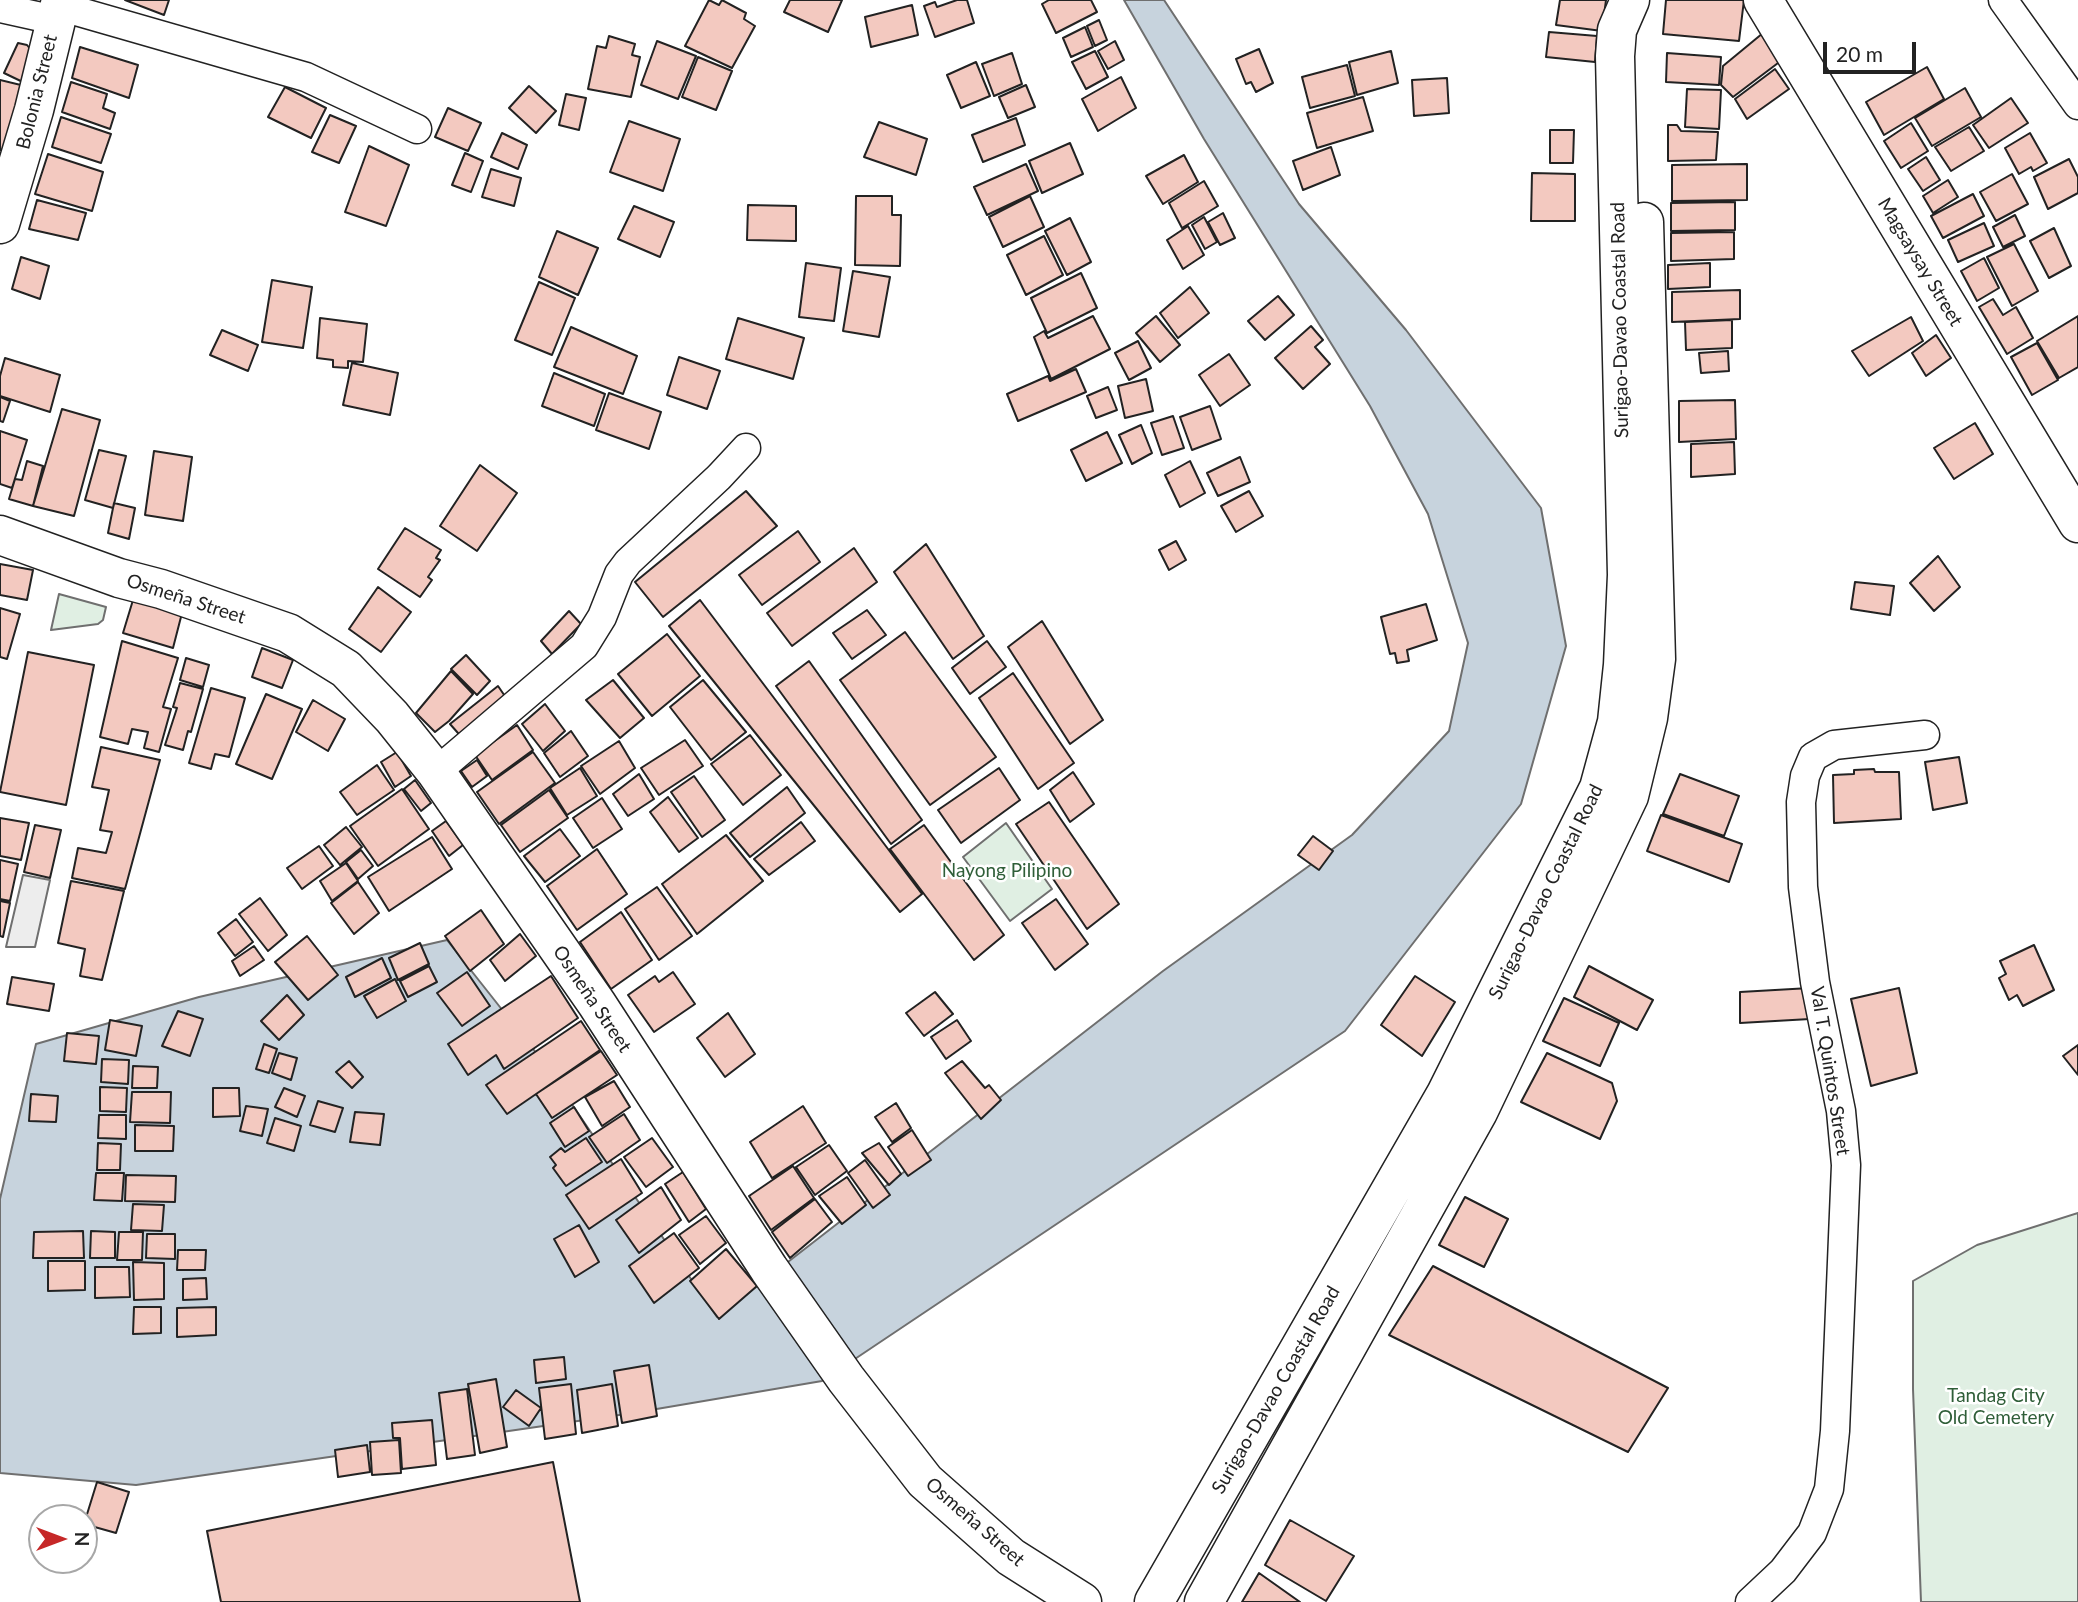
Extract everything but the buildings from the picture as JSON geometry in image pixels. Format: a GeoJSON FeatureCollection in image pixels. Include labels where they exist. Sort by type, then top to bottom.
{"type":"FeatureCollection","features":[{"type":"Feature","properties":{"kind":"main road","name":"Magsaysay Street"},"geometry":{"type":"LineString","coordinates":[[1763,0],[2078,523]]}},
{"type":"Feature","properties":{"kind":"main road","name":"Surigao-Davao Coastal Road"},"geometry":{"type":"LineString","coordinates":[[1204,1602],[1462,1103],[1629,796],[1648,718],[1656,659],[1641,619],[1639,73],[1627,7]]}},
{"type":"Feature","properties":{"kind":"main road","name":"Bolonia Street"},"geometry":{"type":"LineString","coordinates":[[0,223],[34,110],[58,9]]}},
{"type":"Feature","properties":{"kind":"main road","name":"Osmeña Street"},"geometry":{"type":"LineString","coordinates":[[0,535],[118,578],[161,589],[288,633],[346,669],[392,717],[436,772],[597,1004],[769,1269],[846,1379],[925,1481],[1011,1556],[1082,1602]]}},
{"type":"Feature","properties":{"kind":"main road","name":"Surigao-Davao Coastal Road"},"geometry":{"type":"LineString","coordinates":[[1154,1602],[1462,1103]]}},
{"type":"Feature","properties":{"kind":"street"},"geometry":{"type":"LineString","coordinates":[[2003,0],[2078,105]]}},
{"type":"Feature","properties":{"kind":"street"},"geometry":{"type":"LineString","coordinates":[[0,8],[58,9],[306,77],[416,129]]}},
{"type":"Feature","properties":{"kind":"street"},"geometry":{"type":"LineString","coordinates":[[436,772],[584,646],[598,624],[619,574],[628,562],[746,448]]}},
{"type":"Feature","properties":{"kind":"street","name":"Val T. Quintos Street"},"geometry":{"type":"LineString","coordinates":[[1750,1602],[1783,1571],[1812,1533],[1829,1489],[1835,1431],[1846,1165],[1841,1111],[1815,982],[1802,887],[1801,802],[1805,776],[1813,757],[1834,745],[1925,735]]}},
{"type":"Feature","properties":{"kind":"green space"},"geometry":{"type":"Polygon","coordinates":[[[59,594],[106,607],[103,620],[98,624],[51,630],[59,594]]]}},
{"type":"Feature","properties":{"kind":"green space","name":"Nayong Pilipino"},"geometry":{"type":"Polygon","coordinates":[[[1006,823],[1052,889],[1010,921],[963,857],[1006,823]]]}},
{"type":"Feature","properties":{"kind":"green space","name":"Tandag City Old Cemetery"},"geometry":{"type":"Polygon","coordinates":[[[2078,1213],[2078,1602],[1921,1602],[1913,1389],[1913,1281],[1977,1245],[2078,1213]]]}},
{"type":"Feature","properties":{"kind":"shaded area"},"geometry":{"type":"Polygon","coordinates":[[[1124,0],[1164,0],[1299,204],[1406,330],[1541,508],[1566,646],[1521,804],[1345,1031],[822,1381],[633,1413],[136,1485],[0,1473],[0,1199],[36,1044],[199,997],[447,940],[541,1059],[717,1317],[1163,971],[1352,835],[1449,731],[1468,643],[1428,514],[1370,406],[1204,139],[1124,0]]]}},
{"type":"Feature","properties":{"kind":"shaded area"},"geometry":{"type":"Polygon","coordinates":[[[23,875],[50,880],[35,947],[6,947],[23,875]]]}}]}
